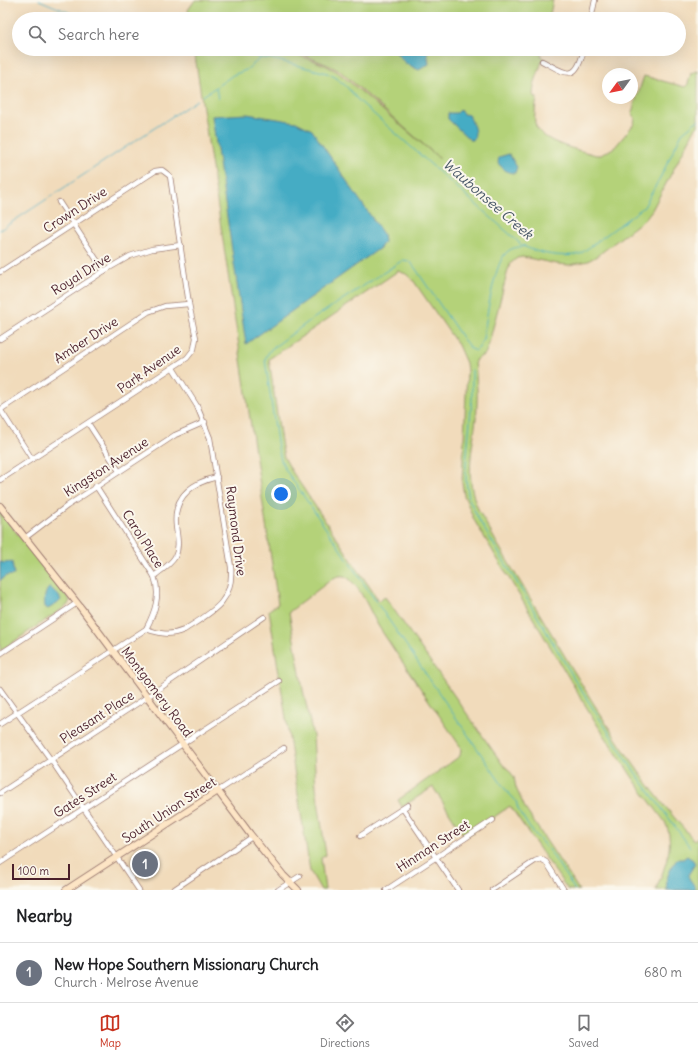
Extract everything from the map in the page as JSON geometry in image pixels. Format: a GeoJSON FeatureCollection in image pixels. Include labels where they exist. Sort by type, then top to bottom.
{"type":"FeatureCollection","features":[{"type":"Feature","properties":{"kind":"street"},"geometry":{"type":"LineString","coordinates":[[592,12],[595,0]]}},
{"type":"Feature","properties":{"kind":"street"},"geometry":{"type":"LineString","coordinates":[[542,61],[564,72],[571,72],[579,65],[582,56]]}},
{"type":"Feature","properties":{"kind":"street","name":"Crown Drive"},"geometry":{"type":"LineString","coordinates":[[0,272],[155,171],[162,170]]}},
{"type":"Feature","properties":{"kind":"street","name":"Park Avenue"},"geometry":{"type":"LineString","coordinates":[[0,480],[173,368],[187,358],[194,349],[196,338],[189,304],[170,176],[162,170]]}},
{"type":"Feature","properties":{"kind":"street"},"geometry":{"type":"LineString","coordinates":[[59,202],[104,271]]}},
{"type":"Feature","properties":{"kind":"street","name":"Royal Drive"},"geometry":{"type":"LineString","coordinates":[[0,339],[104,271],[130,256],[152,249],[181,245]]}},
{"type":"Feature","properties":{"kind":"street","name":"Amber Drive"},"geometry":{"type":"LineString","coordinates":[[0,409],[148,312],[165,306],[189,304]]}},
{"type":"Feature","properties":{"kind":"street","name":"Raymond Drive"},"geometry":{"type":"LineString","coordinates":[[146,629],[165,634],[178,633],[184,630],[221,605],[229,591],[232,576],[213,449],[205,422],[194,400],[173,368]]}},
{"type":"Feature","properties":{"kind":"street"},"geometry":{"type":"LineString","coordinates":[[0,409],[32,459]]}},
{"type":"Feature","properties":{"kind":"street","name":"Kingston Avenue"},"geometry":{"type":"LineString","coordinates":[[25,538],[67,506],[119,471],[175,435],[205,422]]}},
{"type":"Feature","properties":{"kind":"street"},"geometry":{"type":"LineString","coordinates":[[88,423],[119,471]]}},
{"type":"Feature","properties":{"kind":"street"},"geometry":{"type":"LineString","coordinates":[[154,576],[168,566],[177,552],[175,516],[179,502],[193,486],[207,479],[218,477]]}},
{"type":"Feature","properties":{"kind":"street","name":"Carol Place"},"geometry":{"type":"LineString","coordinates":[[96,486],[154,576],[158,589],[157,603],[146,629]]}},
{"type":"Feature","properties":{"kind":"street","name":"Montgomery Road"},"geometry":{"type":"LineString","coordinates":[[0,506],[77,603],[252,837],[298,890]]}},
{"type":"Feature","properties":{"kind":"street"},"geometry":{"type":"LineString","coordinates":[[0,654],[77,603]]}},
{"type":"Feature","properties":{"kind":"street","name":"Pleasant Place"},"geometry":{"type":"LineString","coordinates":[[0,793],[264,617]]}},
{"type":"Feature","properties":{"kind":"street"},"geometry":{"type":"LineString","coordinates":[[0,724],[146,629]]}},
{"type":"Feature","properties":{"kind":"street","name":"Gates Street"},"geometry":{"type":"LineString","coordinates":[[0,864],[279,681]]}},
{"type":"Feature","properties":{"kind":"street"},"geometry":{"type":"LineString","coordinates":[[0,689],[51,760],[139,890]]}},
{"type":"Feature","properties":{"kind":"street","name":"South Union Street"},"geometry":{"type":"LineString","coordinates":[[66,890],[284,748]]}},
{"type":"Feature","properties":{"kind":"street"},"geometry":{"type":"LineString","coordinates":[[360,836],[408,805]]}},
{"type":"Feature","properties":{"kind":"street"},"geometry":{"type":"LineString","coordinates":[[403,809],[458,890]]}},
{"type":"Feature","properties":{"kind":"street","name":"Hinman Street"},"geometry":{"type":"LineString","coordinates":[[386,890],[492,820]]}},
{"type":"Feature","properties":{"kind":"street"},"geometry":{"type":"LineString","coordinates":[[173,890],[252,837]]}},
{"type":"Feature","properties":{"kind":"street"},"geometry":{"type":"LineString","coordinates":[[492,890],[540,859],[546,862],[564,890]]}},
{"type":"Feature","properties":{"kind":"street"},"geometry":{"type":"LineString","coordinates":[[278,890],[300,876]]}},
{"type":"Feature","properties":{"kind":"green space"},"geometry":{"type":"Polygon","coordinates":[[[195,0],[553,0],[550,12],[188,12],[188,10],[195,0]]]}},
{"type":"Feature","properties":{"kind":"green space"},"geometry":{"type":"Polygon","coordinates":[[[195,56],[301,56],[325,65],[338,72],[440,159],[340,71],[306,56],[541,56],[543,58],[534,85],[533,95],[537,98],[535,116],[536,126],[546,137],[562,145],[596,155],[601,155],[615,147],[634,124],[635,118],[632,112],[635,104],[638,104],[638,94],[644,76],[685,87],[688,84],[691,73],[698,71],[698,126],[652,210],[645,219],[597,256],[588,261],[569,265],[523,257],[517,258],[511,263],[488,347],[485,354],[475,360],[477,400],[470,471],[471,484],[479,511],[599,713],[635,766],[673,816],[694,840],[698,837],[698,890],[656,890],[668,856],[669,839],[665,822],[637,784],[596,723],[474,520],[464,495],[462,483],[467,371],[466,363],[458,345],[413,280],[406,274],[398,271],[269,359],[284,457],[293,473],[379,601],[385,597],[503,765],[514,777],[516,788],[526,810],[579,890],[568,890],[510,806],[465,837],[433,787],[402,807],[398,800],[460,756],[460,746],[379,627],[357,588],[348,578],[338,576],[289,612],[313,736],[316,787],[326,855],[321,858],[325,890],[321,890],[310,871],[269,610],[278,604],[195,56]]]}},
{"type":"Feature","properties":{"kind":"green space"},"geometry":{"type":"Polygon","coordinates":[[[0,512],[70,600],[68,605],[0,651],[0,512]]]}},
{"type":"Feature","properties":{"kind":"water"},"geometry":{"type":"Polygon","coordinates":[[[399,56],[428,56],[429,64],[419,70],[405,63],[399,56]]]}},
{"type":"Feature","properties":{"kind":"water"},"geometry":{"type":"Polygon","coordinates":[[[460,110],[463,114],[469,115],[472,121],[475,131],[473,140],[470,140],[448,119],[448,113],[457,113],[460,110]]]}},
{"type":"Feature","properties":{"kind":"water"},"geometry":{"type":"Polygon","coordinates":[[[247,114],[296,122],[312,130],[383,234],[384,242],[380,248],[246,344],[212,116],[247,114]]]}},
{"type":"Feature","properties":{"kind":"water"},"geometry":{"type":"Polygon","coordinates":[[[509,154],[517,167],[515,173],[505,170],[498,163],[499,157],[509,154]]]}},
{"type":"Feature","properties":{"kind":"water"},"geometry":{"type":"Polygon","coordinates":[[[0,562],[12,562],[14,575],[5,576],[0,581],[0,562]]]}},
{"type":"Feature","properties":{"kind":"water"},"geometry":{"type":"Polygon","coordinates":[[[50,587],[61,600],[48,609],[45,607],[45,599],[47,591],[50,587]]]}},
{"type":"Feature","properties":{"kind":"water"},"geometry":{"type":"Polygon","coordinates":[[[687,856],[693,860],[695,864],[688,875],[695,890],[667,890],[667,877],[672,867],[677,859],[683,859],[687,856]]]}},
{"type":"Feature","properties":{"kind":"waterway","name":"Waubonsee Creek"},"geometry":{"type":"LineString","coordinates":[[39,0],[68,12]]}},
{"type":"Feature","properties":{"kind":"waterway","name":"Waubonsee Creek"},"geometry":{"type":"LineString","coordinates":[[255,56],[327,73],[335,77],[346,86],[358,100],[523,246],[536,251],[551,254],[565,256],[580,254],[644,207],[682,133],[698,120]]}},
{"type":"Feature","properties":{"kind":"waterway"},"geometry":{"type":"LineString","coordinates":[[203,96],[233,75],[246,70],[261,58]]}},
{"type":"Feature","properties":{"kind":"waterway"},"geometry":{"type":"LineString","coordinates":[[216,87],[218,99]]}},
{"type":"Feature","properties":{"kind":"waterway"},"geometry":{"type":"LineString","coordinates":[[0,230],[197,100]]}},
{"type":"Feature","properties":{"kind":"waterway"},"geometry":{"type":"LineString","coordinates":[[525,246],[516,247],[509,250],[501,260],[491,294],[483,339],[476,351],[471,349],[463,339],[413,265],[409,261],[403,260],[308,322],[270,350],[265,359],[278,448],[285,469],[505,789],[516,801],[518,809],[529,827],[551,853],[575,890]]}},
{"type":"Feature","properties":{"kind":"waterway"},"geometry":{"type":"LineString","coordinates":[[472,370],[472,399],[466,464],[466,480],[469,499],[479,520],[581,690],[632,768],[690,847]]}},
{"type":"Feature","properties":{"kind":"place","name":"New Hope Southern Missionary Church"},"geometry":{"type":"Point","coordinates":[145,864]}}]}
